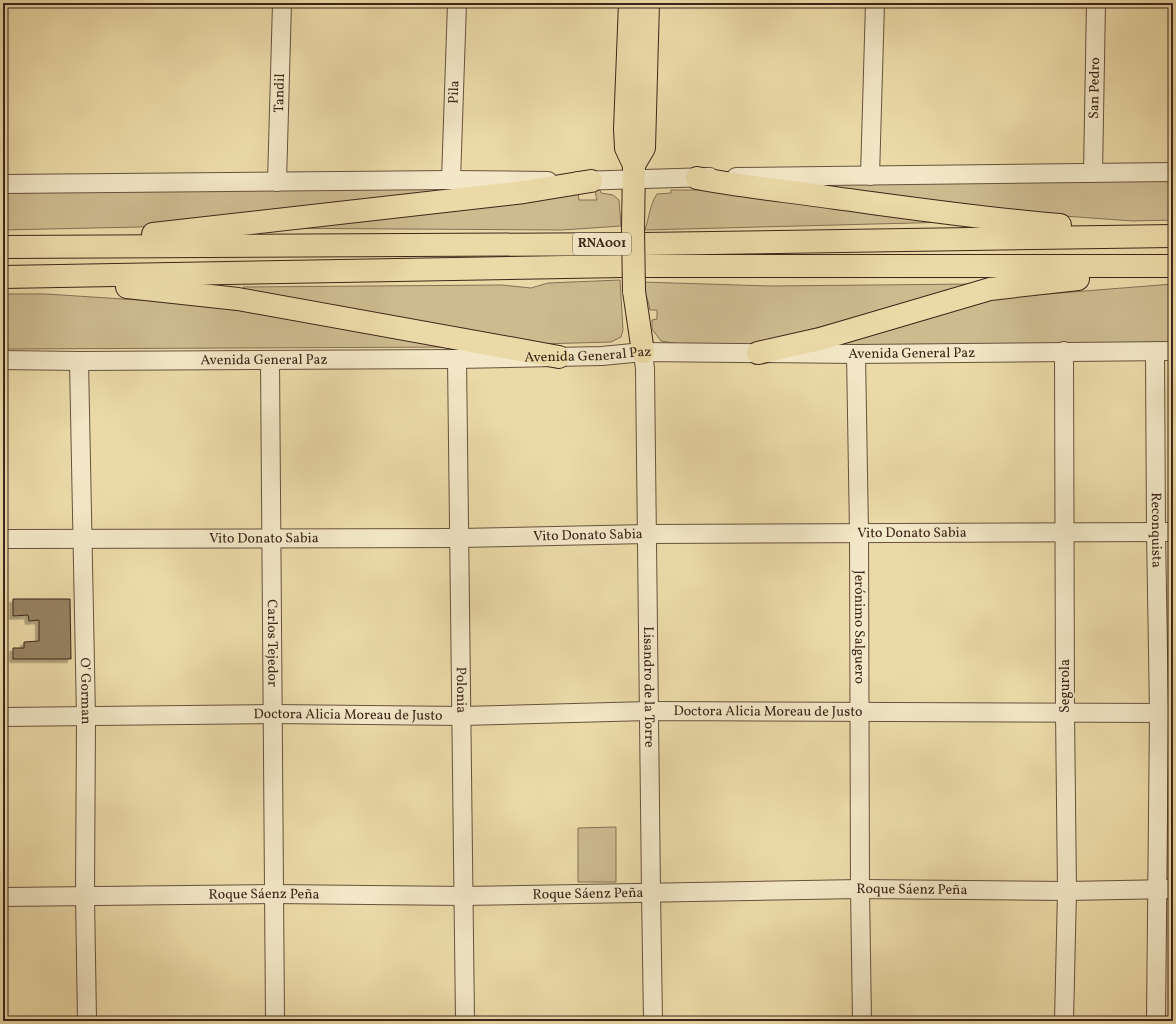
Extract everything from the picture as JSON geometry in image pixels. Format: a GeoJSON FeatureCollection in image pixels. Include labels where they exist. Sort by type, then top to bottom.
{"type":"FeatureCollection","features":[{"type":"Feature","properties":{"kind":"main road"},"geometry":{"type":"LineString","coordinates":[[630,3],[626,148],[634,173]]}},
{"type":"Feature","properties":{"kind":"main road"},"geometry":{"type":"LineString","coordinates":[[643,352],[634,291],[632,229],[634,173],[644,148],[648,3]]}},
{"type":"Feature","properties":{"kind":"main road"},"geometry":{"type":"LineString","coordinates":[[697,178],[732,185],[1001,220],[1173,235]]}},
{"type":"Feature","properties":{"kind":"main road"},"geometry":{"type":"LineString","coordinates":[[30,247],[459,200],[524,192],[591,181]]}},
{"type":"Feature","properties":{"kind":"main road","name":"RNA001"},"geometry":{"type":"LineString","coordinates":[[3,247],[642,244],[1173,235]]}},
{"type":"Feature","properties":{"kind":"main road","name":"RNA001"},"geometry":{"type":"LineString","coordinates":[[3,277],[623,266],[1173,267]]}},
{"type":"Feature","properties":{"kind":"main road"},"geometry":{"type":"LineString","coordinates":[[758,353],[820,339],[990,289],[1173,267]]}},
{"type":"Feature","properties":{"kind":"main road"},"geometry":{"type":"LineString","coordinates":[[43,277],[238,299],[560,357]]}},
{"type":"Feature","properties":{"kind":"street","name":"Tandil"},"geometry":{"type":"LineString","coordinates":[[277,182],[282,3]]}},
{"type":"Feature","properties":{"kind":"street","name":"Pila"},"geometry":{"type":"LineString","coordinates":[[451,180],[457,3]]}},
{"type":"Feature","properties":{"kind":"street"},"geometry":{"type":"LineString","coordinates":[[870,176],[875,3]]}},
{"type":"Feature","properties":{"kind":"street","name":"San Pedro"},"geometry":{"type":"LineString","coordinates":[[1093,173],[1096,3]]}},
{"type":"Feature","properties":{"kind":"street"},"geometry":{"type":"LineString","coordinates":[[3,184],[451,180],[591,181],[634,173],[697,178],[1173,172]]}},
{"type":"Feature","properties":{"kind":"street","name":"Reconquista"},"geometry":{"type":"LineString","coordinates":[[1155,351],[1164,532],[1166,712],[1165,889],[1156,1021]]}},
{"type":"Feature","properties":{"kind":"street","name":"Avenida General Paz"},"geometry":{"type":"LineString","coordinates":[[3,360],[457,359],[602,356],[643,352],[856,354],[1173,351]]}},
{"type":"Feature","properties":{"kind":"street","name":"Lisandro de la Torre"},"geometry":{"type":"LineString","coordinates":[[643,352],[646,369],[651,892],[654,1021]]}},
{"type":"Feature","properties":{"kind":"street","name":"Segurola"},"geometry":{"type":"LineString","coordinates":[[1064,352],[1067,891],[1064,1021]]}},
{"type":"Feature","properties":{"kind":"street","name":"Jerónimo Salguero"},"geometry":{"type":"LineString","coordinates":[[856,354],[859,533],[862,1021]]}},
{"type":"Feature","properties":{"kind":"street","name":"Polonia"},"geometry":{"type":"LineString","coordinates":[[457,359],[465,1021]]}},
{"type":"Feature","properties":{"kind":"street","name":"Carlos Tejedor"},"geometry":{"type":"LineString","coordinates":[[270,360],[275,1021]]}},
{"type":"Feature","properties":{"kind":"street","name":"O' Gorman"},"geometry":{"type":"LineString","coordinates":[[79,361],[86,717],[87,1021]]}},
{"type":"Feature","properties":{"kind":"street","name":"Vito Donato Sabia"},"geometry":{"type":"LineString","coordinates":[[3,539],[459,538],[647,534],[1164,532]]}},
{"type":"Feature","properties":{"kind":"street","name":"Doctora Alicia Moreau de Justo"},"geometry":{"type":"LineString","coordinates":[[3,717],[272,714],[462,716],[649,711],[1166,712]]}},
{"type":"Feature","properties":{"kind":"street","name":"Roque Sáenz Peña"},"geometry":{"type":"LineString","coordinates":[[3,897],[274,894],[464,896],[860,889],[1067,891],[1165,889]]}},
{"type":"Feature","properties":{"kind":"shaded area"},"geometry":{"type":"Polygon","coordinates":[[[1173,179],[1173,220],[1133,221],[995,211],[770,185],[1173,179]]]}},
{"type":"Feature","properties":{"kind":"shaded area"},"geometry":{"type":"Polygon","coordinates":[[[489,187],[276,215],[139,227],[3,230],[3,191],[489,187]]]}},
{"type":"Feature","properties":{"kind":"shaded area"},"geometry":{"type":"Polygon","coordinates":[[[600,190],[601,193],[613,195],[619,200],[621,226],[562,230],[244,228],[578,191],[579,200],[597,200],[595,191],[600,190]]]}},
{"type":"Feature","properties":{"kind":"shaded area"},"geometry":{"type":"Polygon","coordinates":[[[671,190],[716,190],[951,222],[645,230],[651,207],[657,194],[671,193],[671,190]]]}},
{"type":"Feature","properties":{"kind":"shaded area"},"geometry":{"type":"Polygon","coordinates":[[[620,280],[623,330],[621,337],[611,342],[539,344],[246,291],[243,287],[502,285],[531,288],[548,283],[620,280]]]}},
{"type":"Feature","properties":{"kind":"shaded area"},"geometry":{"type":"Polygon","coordinates":[[[642,282],[770,286],[974,284],[756,345],[680,344],[661,341],[652,329],[652,320],[657,319],[657,310],[650,310],[642,282]]]}},
{"type":"Feature","properties":{"kind":"shaded area"},"geometry":{"type":"Polygon","coordinates":[[[1173,284],[1173,345],[827,348],[983,299],[1173,284]]]}},
{"type":"Feature","properties":{"kind":"shaded area"},"geometry":{"type":"Polygon","coordinates":[[[3,294],[46,294],[215,305],[464,347],[3,349],[3,294]]]}},
{"type":"Feature","properties":{"kind":"shaded area"},"geometry":{"type":"Polygon","coordinates":[[[616,827],[616,882],[578,882],[578,828],[616,827]]]}},
{"type":"Feature","properties":{"kind":"building"},"geometry":{"type":"Polygon","coordinates":[[[13,599],[70,599],[71,659],[13,659],[13,648],[24,648],[24,642],[39,641],[39,620],[29,621],[28,615],[13,616],[13,599]]]}}]}
